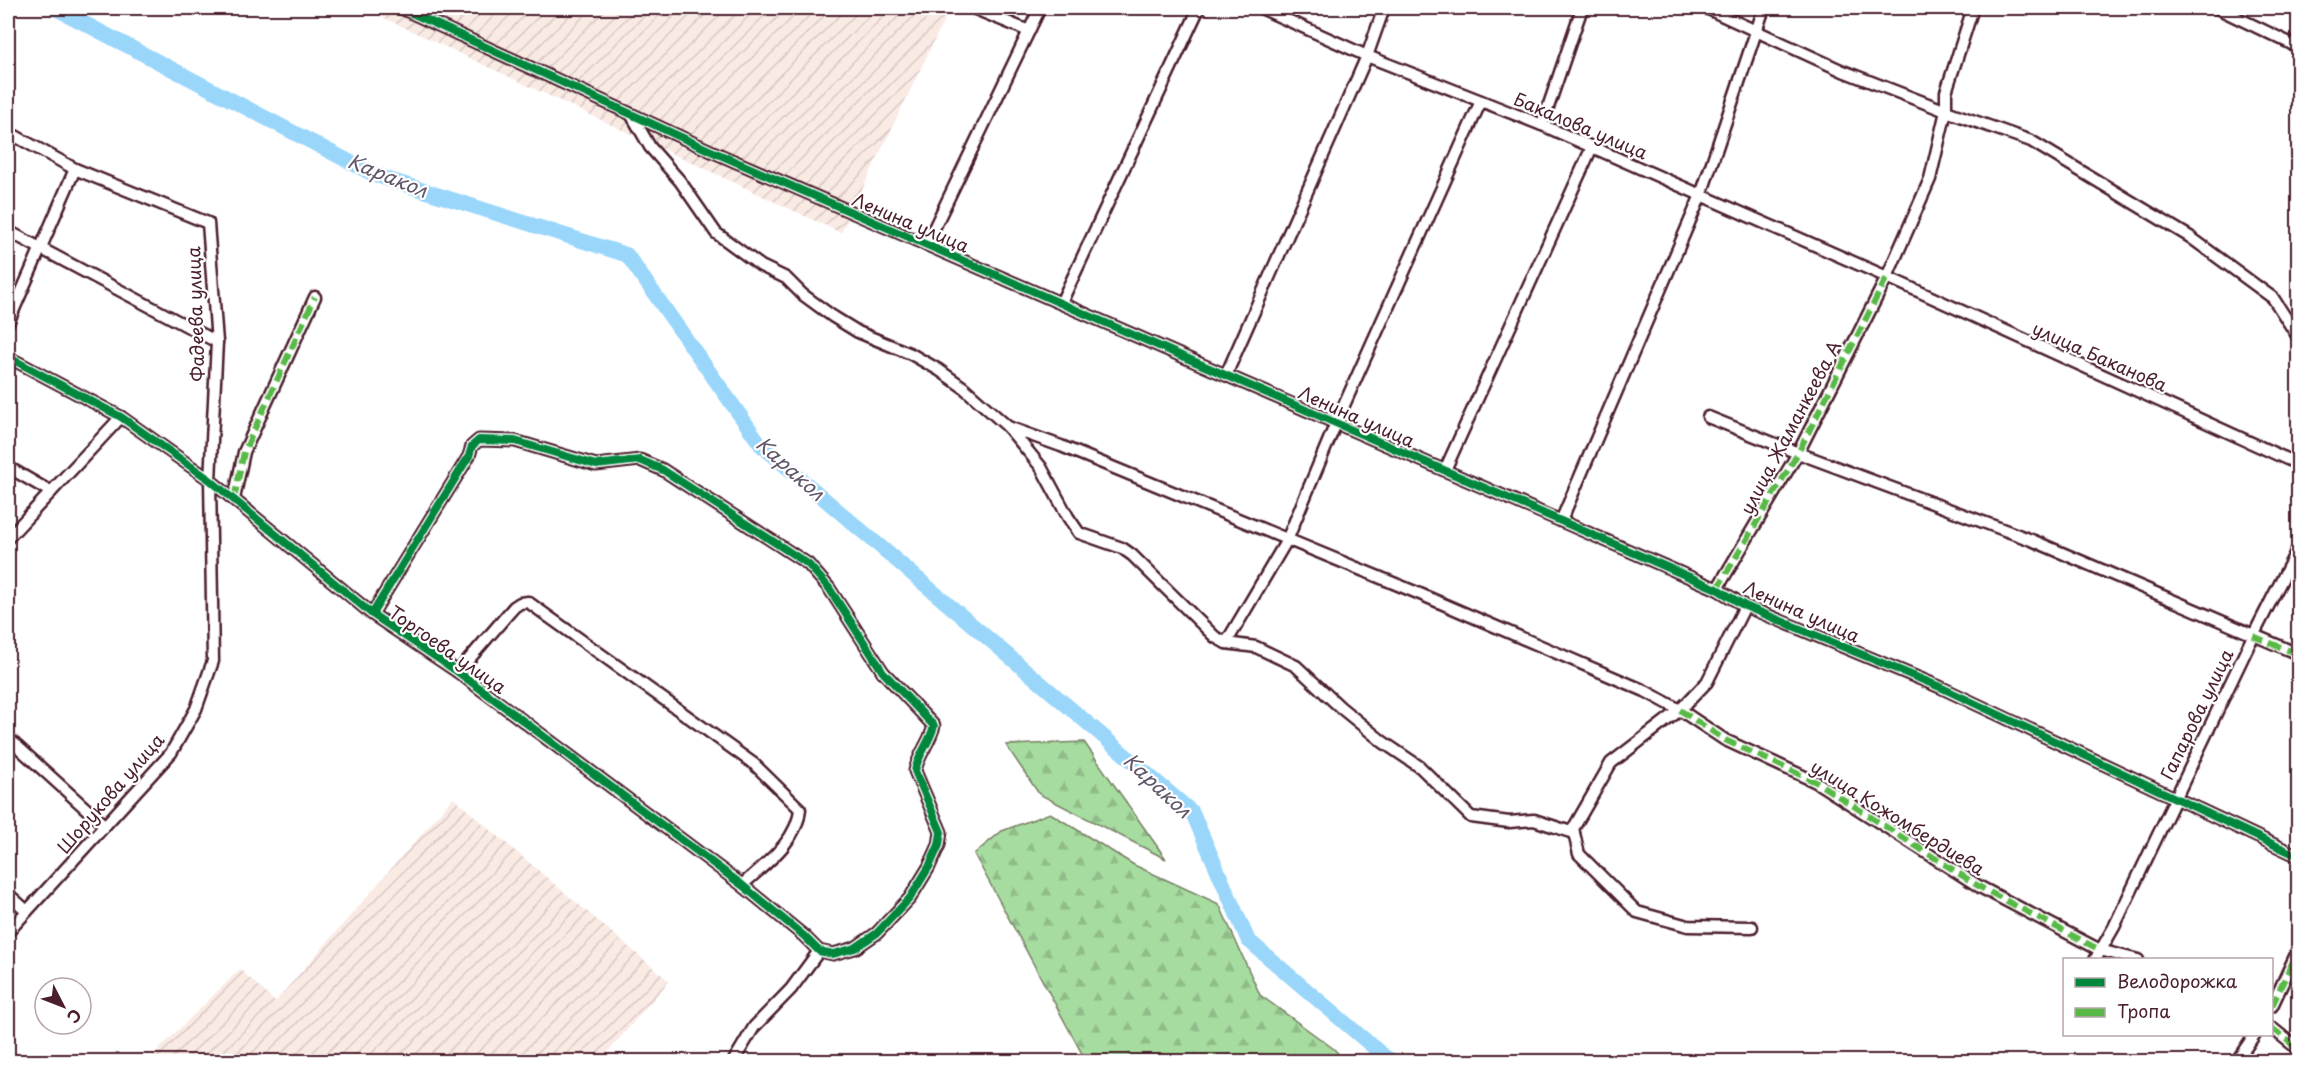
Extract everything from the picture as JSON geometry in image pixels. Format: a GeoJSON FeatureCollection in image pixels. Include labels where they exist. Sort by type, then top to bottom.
{"type":"FeatureCollection","features":[{"type":"Feature","properties":{"kind":"street","name":"Ленина улица"},"geometry":{"type":"LineString","coordinates":[[401,8],[711,151],[1717,589],[1746,606],[1941,687],[2298,856]]}},
{"type":"Feature","properties":{"kind":"street"},"geometry":{"type":"LineString","coordinates":[[973,8],[1029,31]]}},
{"type":"Feature","properties":{"kind":"street"},"geometry":{"type":"LineString","coordinates":[[926,245],[1040,8]]}},
{"type":"Feature","properties":{"kind":"street"},"geometry":{"type":"LineString","coordinates":[[1061,303],[1199,8]]}},
{"type":"Feature","properties":{"kind":"street","name":"Бакалова улица"},"geometry":{"type":"LineString","coordinates":[[1261,8],[1367,56],[1542,125],[1887,277]]}},
{"type":"Feature","properties":{"kind":"street"},"geometry":{"type":"LineString","coordinates":[[1226,375],[1367,56],[1384,8]]}},
{"type":"Feature","properties":{"kind":"street"},"geometry":{"type":"LineString","coordinates":[[1542,125],[1582,8]]}},
{"type":"Feature","properties":{"kind":"street"},"geometry":{"type":"LineString","coordinates":[[1706,8],[1843,71],[2031,141],[2190,237],[2273,298],[2298,337]]}},
{"type":"Feature","properties":{"kind":"street"},"geometry":{"type":"LineString","coordinates":[[1561,521],[1701,195],[1764,8]]}},
{"type":"Feature","properties":{"kind":"street","name":"улица Жаманкеева А"},"geometry":{"type":"LineString","coordinates":[[1717,589],[1798,453],[1887,277],[1930,179],[1946,111],[1946,92],[1973,8]]}},
{"type":"Feature","properties":{"kind":"street"},"geometry":{"type":"LineString","coordinates":[[2217,8],[2298,46]]}},
{"type":"Feature","properties":{"kind":"street"},"geometry":{"type":"LineString","coordinates":[[1226,643],[1287,540],[1336,423],[1481,101]]}},
{"type":"Feature","properties":{"kind":"street"},"geometry":{"type":"LineString","coordinates":[[631,114],[650,147],[680,181],[716,232],[761,266],[786,278],[802,294],[832,316],[858,332],[911,354],[939,370],[963,387],[1008,427],[1041,467],[1079,533],[1127,552],[1187,608],[1200,624],[1226,643],[1256,647],[1296,666],[1340,707],[1383,742],[1420,767],[1472,817],[1509,822],[1534,820],[1574,834]]}},
{"type":"Feature","properties":{"kind":"street","name":"Фадеева улица"},"geometry":{"type":"LineString","coordinates":[[8,132],[75,169],[208,223],[216,342],[210,480]]}},
{"type":"Feature","properties":{"kind":"street"},"geometry":{"type":"LineString","coordinates":[[1445,470],[1592,147]]}},
{"type":"Feature","properties":{"kind":"street"},"geometry":{"type":"LineString","coordinates":[[8,323],[75,169]]}},
{"type":"Feature","properties":{"kind":"street"},"geometry":{"type":"LineString","coordinates":[[8,231],[216,342]]}},
{"type":"Feature","properties":{"kind":"street","name":"улица Баканова"},"geometry":{"type":"LineString","coordinates":[[1887,277],[2298,464]]}},
{"type":"Feature","properties":{"kind":"street"},"geometry":{"type":"LineString","coordinates":[[234,499],[244,452],[315,297]]}},
{"type":"Feature","properties":{"kind":"street","name":"Торгоева улица"},"geometry":{"type":"LineString","coordinates":[[8,357],[121,417],[210,480],[372,614],[458,672],[742,885],[819,951]]}},
{"type":"Feature","properties":{"kind":"street"},"geometry":{"type":"LineString","coordinates":[[8,538],[121,417]]}},
{"type":"Feature","properties":{"kind":"street"},"geometry":{"type":"LineString","coordinates":[[1708,417],[2034,541],[2298,654]]}},
{"type":"Feature","properties":{"kind":"street","name":"улица Кожомбердиева"},"geometry":{"type":"LineString","coordinates":[[1008,427],[1061,446],[1567,656],[1680,710],[1725,740],[1816,782],[1980,887],[2098,955],[2122,958]]}},
{"type":"Feature","properties":{"kind":"street"},"geometry":{"type":"LineString","coordinates":[[372,614],[469,456],[472,446],[479,440],[515,441],[596,465],[640,460],[663,471],[808,564],[829,588],[883,672],[934,726],[927,748],[916,765],[915,771],[941,832],[939,845],[910,898],[877,933],[855,948],[833,954],[819,951],[791,989],[754,1027],[733,1062]]}},
{"type":"Feature","properties":{"kind":"street"},"geometry":{"type":"LineString","coordinates":[[8,467],[51,492]]}},
{"type":"Feature","properties":{"kind":"street","name":"Шорукова улица"},"geometry":{"type":"LineString","coordinates":[[8,932],[171,753],[196,709],[213,661],[210,480]]}},
{"type":"Feature","properties":{"kind":"street","name":"Гапарова улица"},"geometry":{"type":"LineString","coordinates":[[2098,955],[2114,927],[2253,636],[2298,549]]}},
{"type":"Feature","properties":{"kind":"street"},"geometry":{"type":"LineString","coordinates":[[458,672],[514,607],[528,602],[754,764],[800,809],[800,819],[795,831],[770,860],[742,885]]}},
{"type":"Feature","properties":{"kind":"street"},"geometry":{"type":"LineString","coordinates":[[1746,606],[1707,682],[1680,710],[1611,763],[1574,829],[1574,834],[1579,854],[1637,912],[1688,926],[1752,927]]}},
{"type":"Feature","properties":{"kind":"street"},"geometry":{"type":"LineString","coordinates":[[8,738],[104,825]]}},
{"type":"Feature","properties":{"kind":"street"},"geometry":{"type":"LineString","coordinates":[[8,894],[27,911]]}},
{"type":"Feature","properties":{"kind":"street"},"geometry":{"type":"LineString","coordinates":[[2273,1002],[2298,950]]}},
{"type":"Feature","properties":{"kind":"street"},"geometry":{"type":"LineString","coordinates":[[2273,1030],[2298,1049]]}},
{"type":"Feature","properties":{"kind":"street"},"geometry":{"type":"LineString","coordinates":[[2236,1062],[2254,1036]]}},
{"type":"Feature","properties":{"kind":"shaded area"},"geometry":{"type":"Polygon","coordinates":[[[363,8],[950,8],[841,233],[363,8]]]}},
{"type":"Feature","properties":{"kind":"shaded area"},"geometry":{"type":"Polygon","coordinates":[[[453,798],[669,981],[600,1061],[147,1061],[240,969],[275,1002],[453,798]]]}},
{"type":"Feature","properties":{"kind":"green space"},"geometry":{"type":"Polygon","coordinates":[[[1084,742],[1166,859],[1039,794],[1006,745],[1084,742]]]}},
{"type":"Feature","properties":{"kind":"green space"},"geometry":{"type":"Polygon","coordinates":[[[1050,813],[1134,865],[1219,904],[1260,995],[1334,1049],[1345,1061],[1086,1061],[974,854],[1002,831],[1050,813]]]}},
{"type":"Feature","properties":{"kind":"waterway","name":"Каракол"},"geometry":{"type":"LineString","coordinates":[[55,8],[375,175],[627,255],[761,445],[1192,812],[1248,940],[1385,1057],[1395,1062]]}},
{"type":"Feature","properties":{"kind":"marked path"},"geometry":{"type":"LineString","coordinates":[[1717,589],[1798,453],[1887,277]]}},
{"type":"Feature","properties":{"kind":"marked path"},"geometry":{"type":"LineString","coordinates":[[234,499],[244,452],[315,297]]}},
{"type":"Feature","properties":{"kind":"marked path"},"geometry":{"type":"LineString","coordinates":[[2253,636],[2298,654]]}},
{"type":"Feature","properties":{"kind":"marked path"},"geometry":{"type":"LineString","coordinates":[[1680,710],[1725,740],[1816,782],[1980,887],[2100,950]]}},
{"type":"Feature","properties":{"kind":"marked path"},"geometry":{"type":"LineString","coordinates":[[2273,1004],[2298,950]]}},
{"type":"Feature","properties":{"kind":"marked path"},"geometry":{"type":"LineString","coordinates":[[2273,1029],[2298,1049]]}},
{"type":"Feature","properties":{"kind":"cycle path"},"geometry":{"type":"LineString","coordinates":[[401,8],[711,151],[1717,589],[1745,606],[1940,687],[2298,856]]}},
{"type":"Feature","properties":{"kind":"cycle path"},"geometry":{"type":"LineString","coordinates":[[8,357],[121,417],[210,480],[372,614],[458,672],[742,885],[819,951],[833,954],[855,948],[877,933],[910,898],[939,845],[941,832],[915,771],[934,726],[883,672],[829,588],[808,564],[663,470],[640,460],[596,465],[515,441],[479,440],[472,446],[469,456],[372,614]]}}]}
